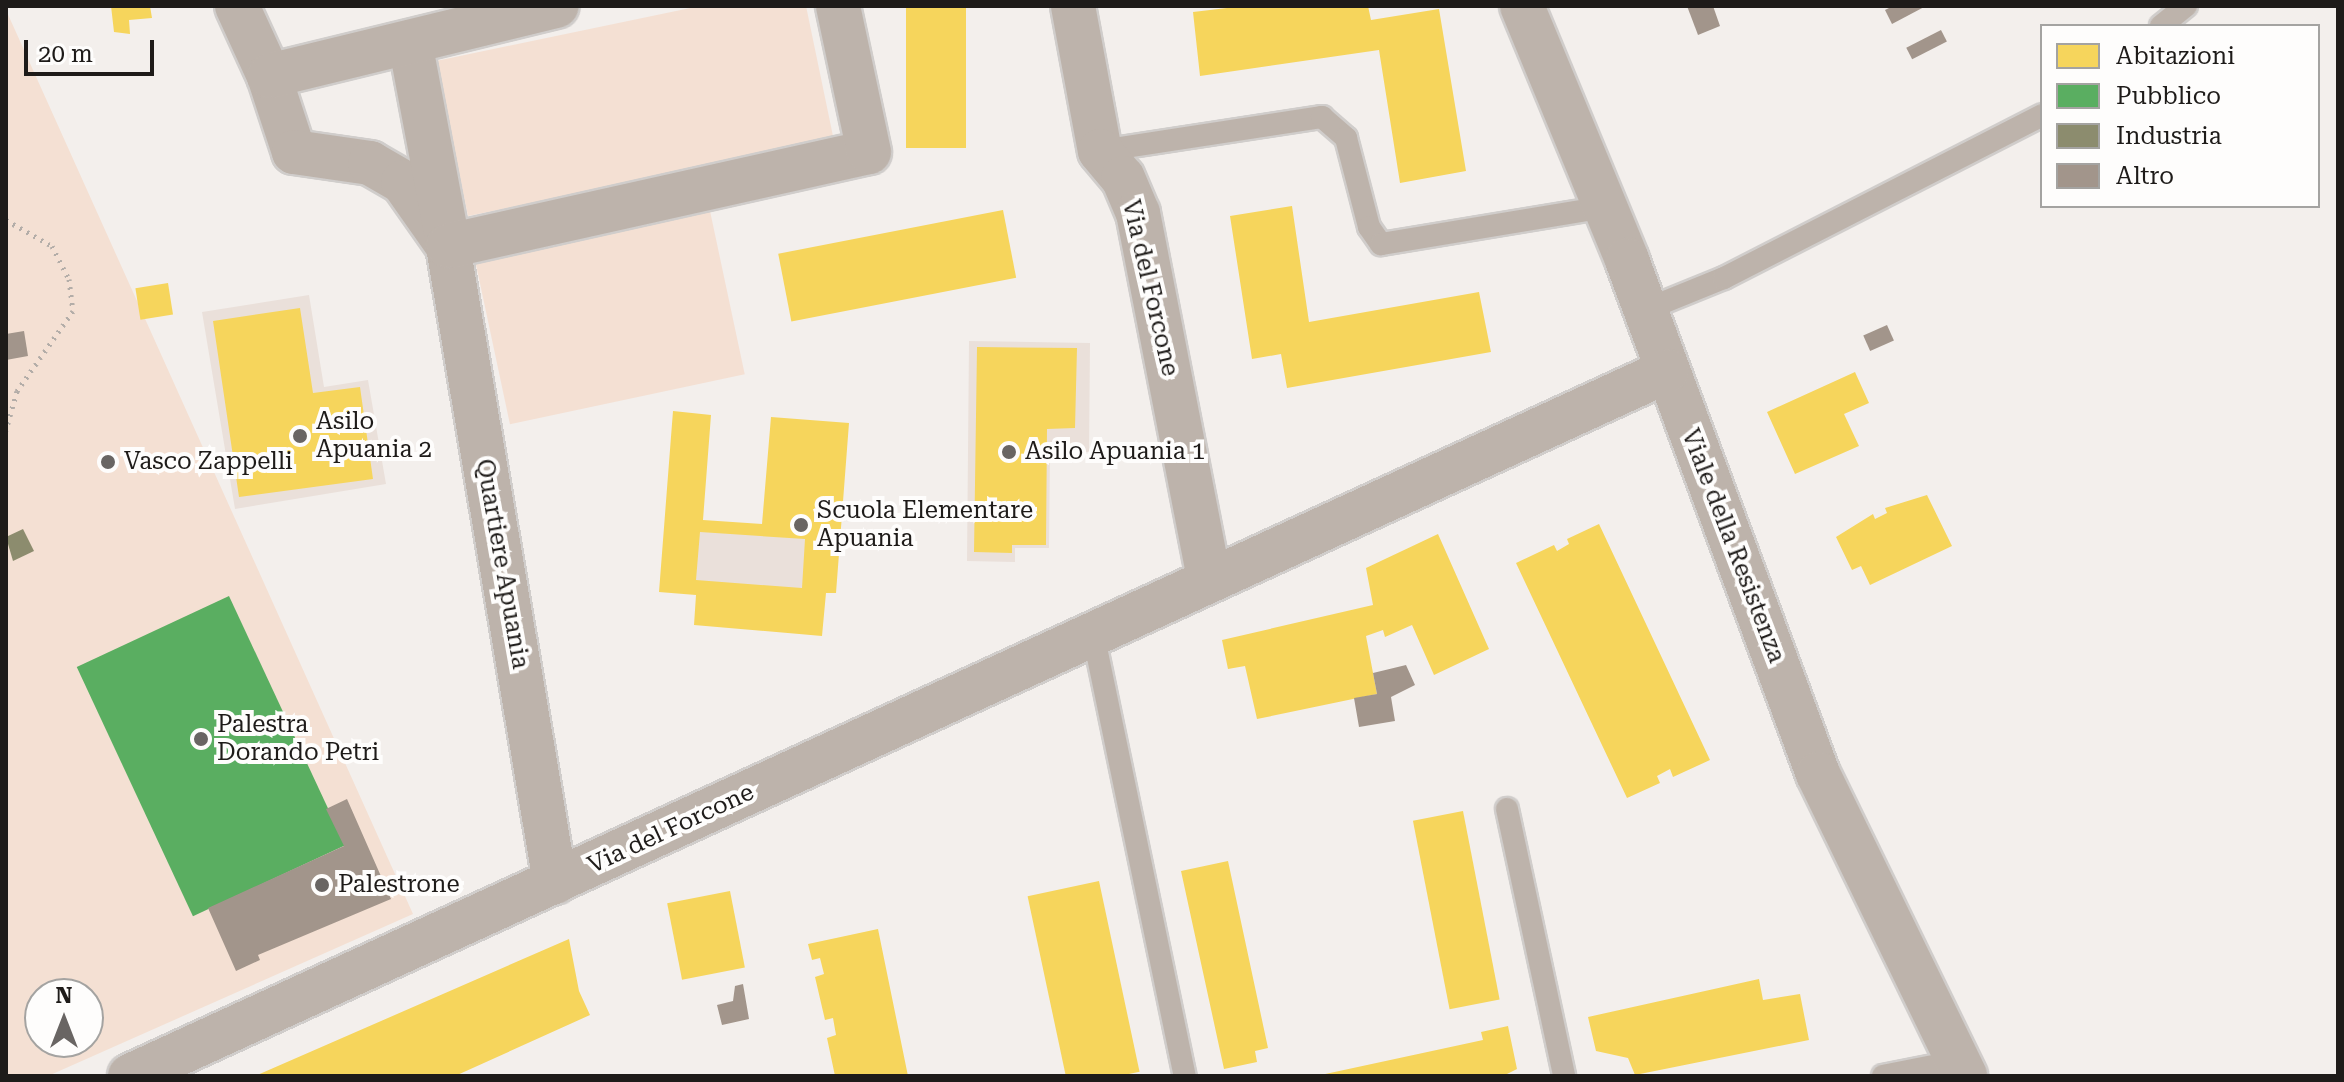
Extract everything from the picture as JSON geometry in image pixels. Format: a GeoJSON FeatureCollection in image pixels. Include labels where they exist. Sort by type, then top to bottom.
{"type":"FeatureCollection","features":[{"type":"Feature","properties":{"kind":"street","name":"Quartiere Apuania"},"geometry":{"type":"LineString","coordinates":[[237,6],[269,76],[294,152],[370,163],[403,182],[448,246],[555,882]]}},
{"type":"Feature","properties":{"kind":"street"},"geometry":{"type":"LineString","coordinates":[[269,76],[410,42],[458,16],[557,6]]}},
{"type":"Feature","properties":{"kind":"street"},"geometry":{"type":"LineString","coordinates":[[410,42],[448,246],[869,152],[838,6]]}},
{"type":"Feature","properties":{"kind":"street","name":"Via del Forcone"},"geometry":{"type":"LineString","coordinates":[[1073,6],[1100,151],[1123,178],[1138,213],[1209,578]]}},
{"type":"Feature","properties":{"kind":"street","name":"Viale della Resistenza"},"geometry":{"type":"LineString","coordinates":[[1522,6],[1645,310],[1818,774],[1962,1068]]}},
{"type":"Feature","properties":{"kind":"street","name":"Via del Forcone"},"geometry":{"type":"LineString","coordinates":[[130,1076],[1209,578],[1667,371]]}},
{"type":"Feature","properties":{"kind":"lane"},"geometry":{"type":"LineString","coordinates":[[2164,24],[2186,6]]}},
{"type":"Feature","properties":{"kind":"lane"},"geometry":{"type":"LineString","coordinates":[[1645,310],[1724,278],[2040,116]]}},
{"type":"Feature","properties":{"kind":"lane"},"geometry":{"type":"LineString","coordinates":[[1100,151],[1322,117],[1346,138],[1369,227],[1381,244],[1604,207]]}},
{"type":"Feature","properties":{"kind":"lane"},"geometry":{"type":"LineString","coordinates":[[1093,633],[1185,1076]]}},
{"type":"Feature","properties":{"kind":"lane"},"geometry":{"type":"LineString","coordinates":[[1507,809],[1564,1076]]}},
{"type":"Feature","properties":{"kind":"lane"},"geometry":{"type":"LineString","coordinates":[[1883,1076],[1962,1068]]}},
{"type":"Feature","properties":{"kind":"path"},"geometry":{"type":"LineString","coordinates":[[6,220],[52,246],[69,279],[73,311],[17,391],[6,430]]}},
{"type":"Feature","properties":{"kind":"shaded area"},"geometry":{"type":"Polygon","coordinates":[[[700,6],[806,6],[834,141],[468,216],[436,61],[700,6]]]}},
{"type":"Feature","properties":{"kind":"shaded area","name":"Vasco Zappelli"},"geometry":{"type":"Polygon","coordinates":[[[6,10],[413,914],[104,1051],[104,978],[24,978],[24,1058],[89,1058],[48,1076],[6,1076],[6,10]]]}},
{"type":"Feature","properties":{"kind":"shaded area"},"geometry":{"type":"Polygon","coordinates":[[[710,211],[745,374],[510,424],[475,261],[710,211]]]}},
{"type":"Feature","properties":{"kind":"shaded area","name":"Asilo Apuania 2"},"geometry":{"type":"Polygon","coordinates":[[[309,295],[324,387],[368,380],[386,484],[235,509],[202,312],[309,295]]]}},
{"type":"Feature","properties":{"kind":"shaded area","name":"Asilo Apuania 1"},"geometry":{"type":"Polygon","coordinates":[[[969,341],[1090,343],[1089,452],[1050,452],[1049,548],[1015,548],[1015,562],[967,561],[969,341]]]}},
{"type":"Feature","properties":{"kind":"shaded area"},"geometry":{"type":"Polygon","coordinates":[[[773,420],[833,590],[661,590],[701,523],[764,528],[773,420]]]}},
{"type":"Feature","properties":{"kind":"building: Abitazioni"},"geometry":{"type":"Polygon","coordinates":[[[111,6],[150,6],[152,18],[129,20],[130,34],[114,32],[111,6]]]}},
{"type":"Feature","properties":{"kind":"building: Abitazioni"},"geometry":{"type":"Polygon","coordinates":[[[906,6],[966,6],[966,148],[906,148],[906,6]]]}},
{"type":"Feature","properties":{"kind":"building: Abitazioni"},"geometry":{"type":"Polygon","coordinates":[[[1244,6],[1368,6],[1371,20],[1439,9],[1466,171],[1400,183],[1379,50],[1200,76],[1193,12],[1244,6]]]}},
{"type":"Feature","properties":{"kind":"building: Abitazioni"},"geometry":{"type":"Polygon","coordinates":[[[1292,206],[1309,322],[1479,292],[1491,352],[1287,388],[1281,354],[1252,359],[1230,216],[1292,206]]]}},
{"type":"Feature","properties":{"kind":"building: Abitazioni"},"geometry":{"type":"Polygon","coordinates":[[[1003,210],[1016,278],[791,321],[778,254],[1003,210]]]}},
{"type":"Feature","properties":{"kind":"building: Abitazioni"},"geometry":{"type":"Polygon","coordinates":[[[168,283],[173,315],[140,320],[135,288],[168,283]]]}},
{"type":"Feature","properties":{"kind":"building: Abitazioni","name":"Asilo Apuania 2"},"geometry":{"type":"Polygon","coordinates":[[[300,308],[313,393],[360,387],[373,479],[239,497],[213,321],[300,308]]]}},
{"type":"Feature","properties":{"kind":"building: Abitazioni","name":"Asilo Apuania 1"},"geometry":{"type":"Polygon","coordinates":[[[977,347],[1077,348],[1075,428],[1047,429],[1046,545],[1012,545],[1012,553],[974,552],[977,347]]]}},
{"type":"Feature","properties":{"kind":"building: Abitazioni"},"geometry":{"type":"Polygon","coordinates":[[[1855,372],[1869,403],[1844,414],[1859,446],[1795,474],[1767,412],[1855,372]]]}},
{"type":"Feature","properties":{"kind":"building: Abitazioni","name":"Scuola Elementare Apuania"},"geometry":{"type":"Polygon","coordinates":[[[673,411],[711,415],[703,520],[762,524],[771,417],[849,423],[836,593],[826,593],[822,636],[694,625],[696,595],[659,592],[673,411]],[[700,532],[696,580],[802,588],[805,539],[700,532]]]}},
{"type":"Feature","properties":{"kind":"building: Abitazioni"},"geometry":{"type":"Polygon","coordinates":[[[1927,495],[1952,546],[1870,585],[1861,566],[1852,570],[1836,537],[1873,514],[1875,519],[1887,513],[1885,508],[1927,495]]]}},
{"type":"Feature","properties":{"kind":"building: Abitazioni"},"geometry":{"type":"Polygon","coordinates":[[[1599,524],[1710,760],[1673,777],[1670,769],[1657,776],[1660,783],[1627,798],[1516,563],[1554,545],[1557,551],[1569,544],[1567,539],[1599,524]]]}},
{"type":"Feature","properties":{"kind":"building: Abitazioni"},"geometry":{"type":"Polygon","coordinates":[[[1438,534],[1489,649],[1434,675],[1412,625],[1385,637],[1383,630],[1366,636],[1377,694],[1257,719],[1245,666],[1228,669],[1222,640],[1373,605],[1366,568],[1438,534]]]}},
{"type":"Feature","properties":{"kind":"building: Abitazioni"},"geometry":{"type":"Polygon","coordinates":[[[1463,811],[1500,999],[1450,1009],[1413,821],[1463,811]]]}},
{"type":"Feature","properties":{"kind":"building: Abitazioni"},"geometry":{"type":"Polygon","coordinates":[[[1228,861],[1268,1048],[1255,1051],[1257,1062],[1224,1069],[1181,871],[1228,861]]]}},
{"type":"Feature","properties":{"kind":"building: Abitazioni"},"geometry":{"type":"Polygon","coordinates":[[[1099,881],[1140,1072],[1119,1076],[1066,1076],[1028,896],[1099,881]]]}},
{"type":"Feature","properties":{"kind":"building: Abitazioni"},"geometry":{"type":"Polygon","coordinates":[[[730,891],[745,968],[682,980],[667,903],[730,891]]]}},
{"type":"Feature","properties":{"kind":"building: Abitazioni"},"geometry":{"type":"Polygon","coordinates":[[[878,929],[908,1076],[835,1076],[827,1038],[836,1035],[833,1018],[825,1020],[815,977],[824,974],[820,958],[812,960],[808,944],[878,929]]]}},
{"type":"Feature","properties":{"kind":"building: Abitazioni"},"geometry":{"type":"Polygon","coordinates":[[[569,939],[579,991],[590,1015],[455,1076],[255,1076],[569,939]]]}},
{"type":"Feature","properties":{"kind":"building: Abitazioni"},"geometry":{"type":"Polygon","coordinates":[[[1759,979],[1763,1000],[1800,994],[1809,1040],[1635,1075],[1628,1058],[1596,1051],[1588,1017],[1759,979]]]}},
{"type":"Feature","properties":{"kind":"building: Abitazioni"},"geometry":{"type":"Polygon","coordinates":[[[1508,1026],[1517,1069],[1503,1076],[1316,1076],[1483,1040],[1481,1032],[1508,1026]]]}},
{"type":"Feature","properties":{"kind":"building: Pubblico","name":"Palestra Dorando Petri"},"geometry":{"type":"Polygon","coordinates":[[[229,596],[345,845],[193,916],[77,667],[229,596]]]}},
{"type":"Feature","properties":{"kind":"building: Industria"},"geometry":{"type":"Polygon","coordinates":[[[23,529],[34,551],[13,561],[6,537],[23,529]]]}},
{"type":"Feature","properties":{"kind":"building: Altro"},"geometry":{"type":"Polygon","coordinates":[[[1687,6],[1713,6],[1720,26],[1698,35],[1687,6]]]}},
{"type":"Feature","properties":{"kind":"building: Altro"},"geometry":{"type":"Polygon","coordinates":[[[1893,6],[1926,6],[1892,24],[1885,10],[1893,6]]]}},
{"type":"Feature","properties":{"kind":"building: Altro"},"geometry":{"type":"Polygon","coordinates":[[[1941,30],[1947,42],[1912,59],[1906,48],[1941,30]]]}},
{"type":"Feature","properties":{"kind":"building: Altro"},"geometry":{"type":"Polygon","coordinates":[[[1887,325],[1894,341],[1870,351],[1863,336],[1887,325]]]}},
{"type":"Feature","properties":{"kind":"building: Altro"},"geometry":{"type":"Polygon","coordinates":[[[24,331],[28,356],[6,360],[6,334],[24,331]]]}},
{"type":"Feature","properties":{"kind":"building: Altro"},"geometry":{"type":"Polygon","coordinates":[[[1406,665],[1415,685],[1391,697],[1395,721],[1359,727],[1354,698],[1377,694],[1373,673],[1406,665]]]}},
{"type":"Feature","properties":{"kind":"building: Altro","name":"Palestrone"},"geometry":{"type":"Polygon","coordinates":[[[347,799],[391,899],[258,955],[260,960],[236,971],[208,908],[344,846],[326,809],[347,799]]]}},
{"type":"Feature","properties":{"kind":"building: Altro"},"geometry":{"type":"Polygon","coordinates":[[[743,984],[749,1019],[722,1025],[717,1005],[733,1001],[735,986],[743,984]]]}},
{"type":"Feature","properties":{"kind":"place","name":"Asilo Apuania 2"},"geometry":{"type":"Point","coordinates":[300,436]}},
{"type":"Feature","properties":{"kind":"place","name":"Asilo Apuania 1"},"geometry":{"type":"Point","coordinates":[1009,452]}},
{"type":"Feature","properties":{"kind":"place","name":"Vasco Zappelli"},"geometry":{"type":"Point","coordinates":[108,462]}},
{"type":"Feature","properties":{"kind":"place","name":"Scuola Elementare Apuania"},"geometry":{"type":"Point","coordinates":[801,525]}},
{"type":"Feature","properties":{"kind":"place","name":"Palestra Dorando Petri"},"geometry":{"type":"Point","coordinates":[201,739]}},
{"type":"Feature","properties":{"kind":"place","name":"Palestrone"},"geometry":{"type":"Point","coordinates":[322,885]}}]}
